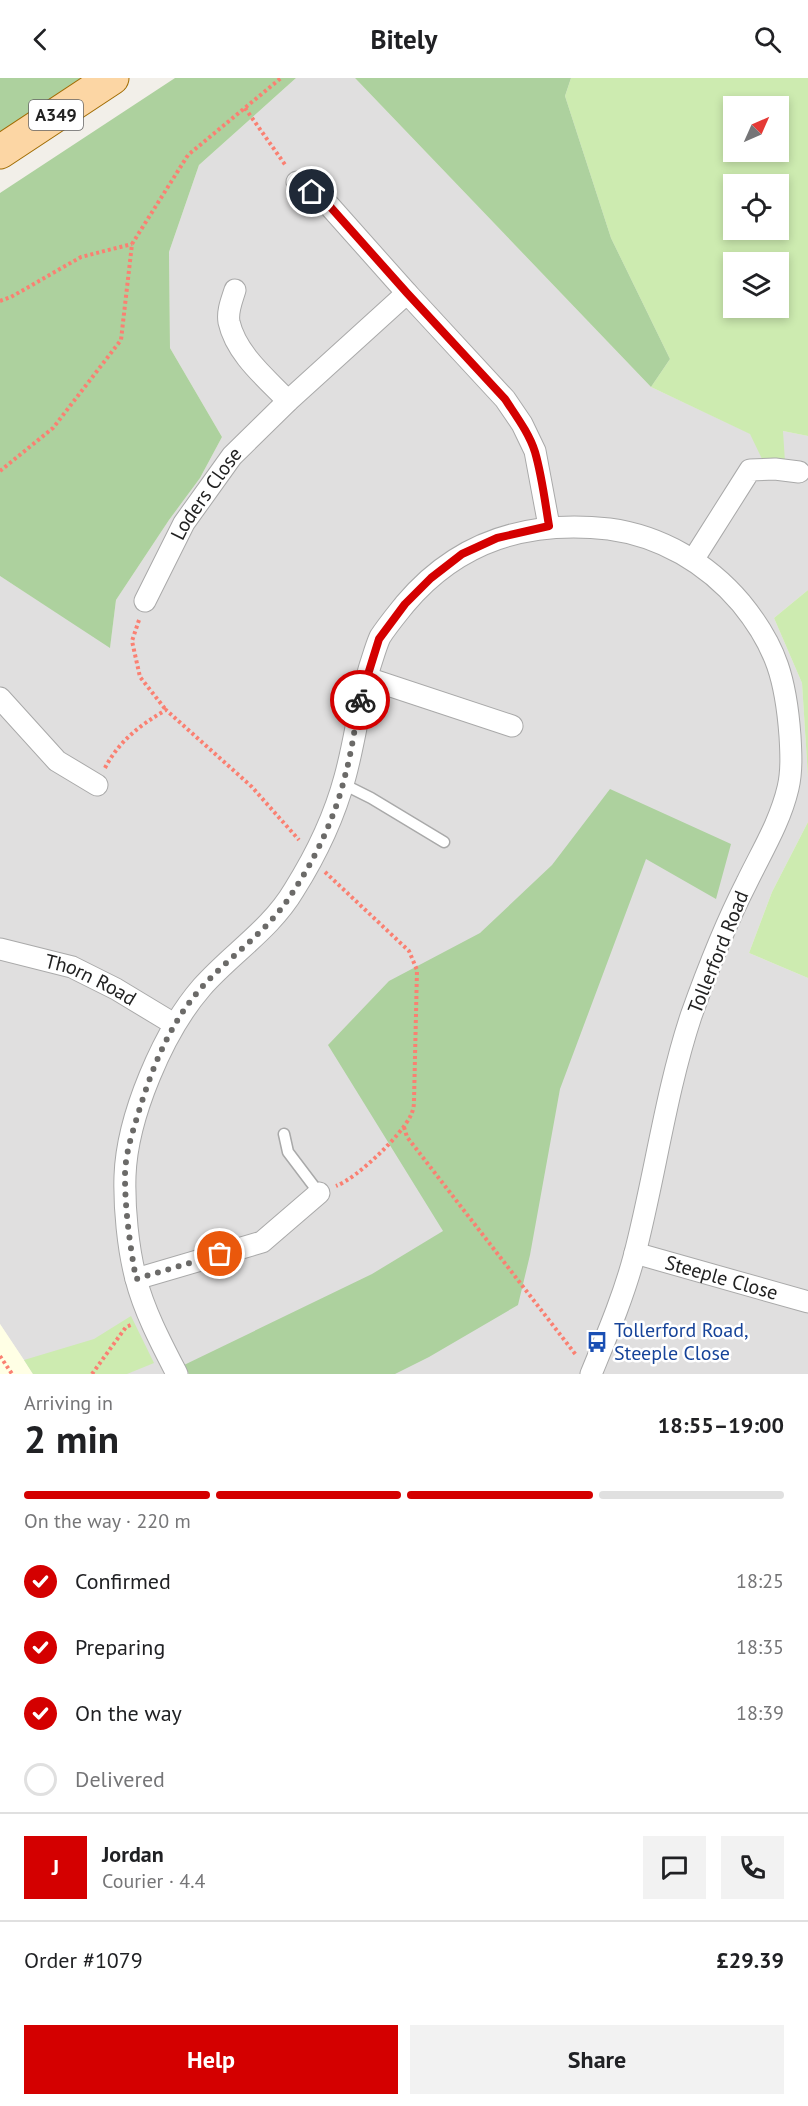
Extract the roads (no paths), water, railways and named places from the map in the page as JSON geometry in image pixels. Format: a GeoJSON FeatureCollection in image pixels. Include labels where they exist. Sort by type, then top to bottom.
{"type":"FeatureCollection","features":[{"type":"Feature","properties":{"kind":"main road","name":"A349"},"geometry":{"type":"LineString","coordinates":[[0,152],[112,78]]}},
{"type":"Feature","properties":{"kind":"street"},"geometry":{"type":"LineString","coordinates":[[297,182],[326,202],[505,399],[522,424],[535,451],[549,526]]}},
{"type":"Feature","properties":{"kind":"street"},"geometry":{"type":"LineString","coordinates":[[235,290],[229,309],[230,323],[243,352],[288,401]]}},
{"type":"Feature","properties":{"kind":"street","name":"Loders Close"},"geometry":{"type":"LineString","coordinates":[[145,601],[184,523],[232,456],[288,401],[407,293]]}},
{"type":"Feature","properties":{"kind":"street"},"geometry":{"type":"LineString","coordinates":[[693,560],[750,470],[775,469],[799,472]]}},
{"type":"Feature","properties":{"kind":"street","name":"Tollerford Road"},"geometry":{"type":"LineString","coordinates":[[177,1374],[160,1342],[136,1279],[126,1216],[125,1173],[131,1137],[149,1076],[174,1024],[203,986],[263,928],[290,897],[312,859],[330,823],[343,784],[367,678],[379,639],[405,604],[431,578],[462,554],[488,542],[549,526],[633,532],[693,560],[730,591],[754,619],[772,650],[784,683],[791,747],[789,783],[776,824],[725,928],[691,1017],[671,1086],[635,1253],[624,1292],[591,1374]]}},
{"type":"Feature","properties":{"kind":"street"},"geometry":{"type":"LineString","coordinates":[[367,678],[512,726]]}},
{"type":"Feature","properties":{"kind":"street"},"geometry":{"type":"LineString","coordinates":[[0,698],[57,761],[97,785]]}},
{"type":"Feature","properties":{"kind":"street","name":"Thorn Road"},"geometry":{"type":"LineString","coordinates":[[0,949],[72,967],[116,989],[174,1024]]}},
{"type":"Feature","properties":{"kind":"street"},"geometry":{"type":"LineString","coordinates":[[136,1279],[262,1242],[319,1193]]}},
{"type":"Feature","properties":{"kind":"street","name":"Steeple Close"},"geometry":{"type":"LineString","coordinates":[[635,1253],[808,1302]]}},
{"type":"Feature","properties":{"kind":"lane"},"geometry":{"type":"LineString","coordinates":[[343,784],[371,798],[444,842]]}},
{"type":"Feature","properties":{"kind":"lane"},"geometry":{"type":"LineString","coordinates":[[284,1134],[288,1152],[319,1193]]}},
{"type":"Feature","properties":{"kind":"place","name":"Tollerford Road, Steeple Close"},"geometry":{"type":"Point","coordinates":[597,1342]}}]}
